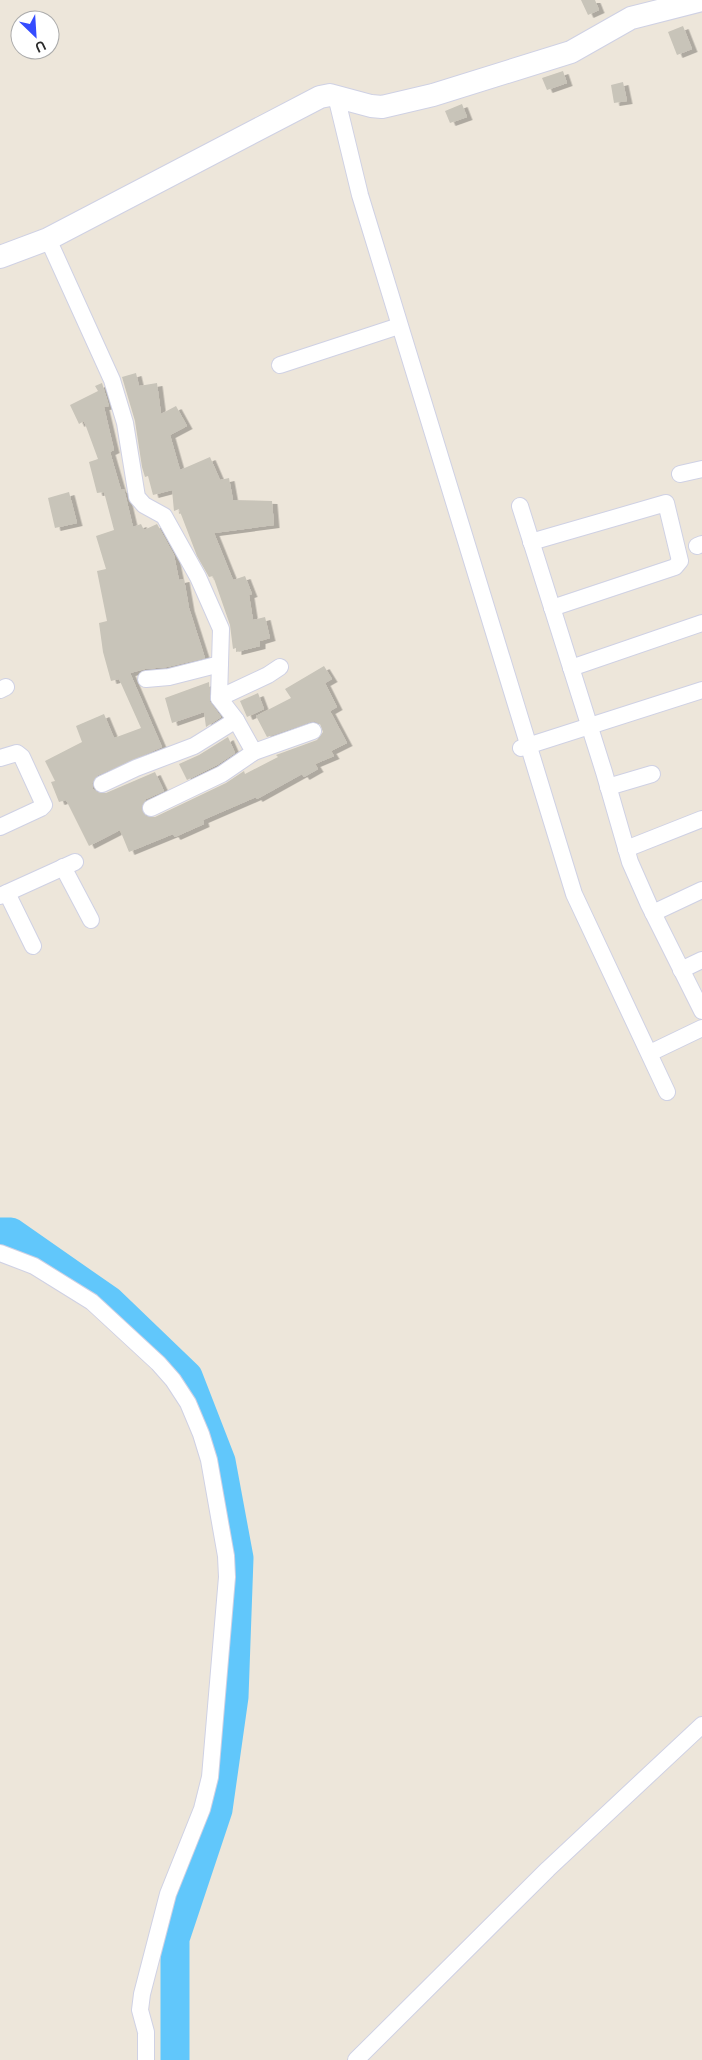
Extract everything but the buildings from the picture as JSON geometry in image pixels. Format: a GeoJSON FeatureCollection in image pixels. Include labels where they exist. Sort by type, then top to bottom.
{"type":"FeatureCollection","features":[{"type":"Feature","properties":{"kind":"street"},"geometry":{"type":"LineString","coordinates":[[0,258],[48,239],[320,96],[330,94],[371,106],[382,107],[433,95],[571,52],[631,18],[698,1]]}},
{"type":"Feature","properties":{"kind":"street"},"geometry":{"type":"LineString","coordinates":[[336,96],[360,195],[524,747],[574,894],[667,1092]]}},
{"type":"Feature","properties":{"kind":"street"},"geometry":{"type":"LineString","coordinates":[[48,239],[112,380],[125,423],[137,497],[144,505],[164,516],[198,577],[221,629],[219,698],[236,720],[254,752]]}},
{"type":"Feature","properties":{"kind":"street"},"geometry":{"type":"LineString","coordinates":[[280,365],[399,326]]}},
{"type":"Feature","properties":{"kind":"street"},"geometry":{"type":"LineString","coordinates":[[680,474],[702,469]]}},
{"type":"Feature","properties":{"kind":"street"},"geometry":{"type":"LineString","coordinates":[[531,542],[666,503],[680,561],[675,567],[552,608]]}},
{"type":"Feature","properties":{"kind":"street"},"geometry":{"type":"LineString","coordinates":[[520,506],[590,727],[630,862],[702,1011]]}},
{"type":"Feature","properties":{"kind":"street"},"geometry":{"type":"LineString","coordinates":[[571,668],[702,624]]}},
{"type":"Feature","properties":{"kind":"street"},"geometry":{"type":"LineString","coordinates":[[146,679],[169,676],[220,664]]}},
{"type":"Feature","properties":{"kind":"street"},"geometry":{"type":"LineString","coordinates":[[219,698],[268,675],[280,667]]}},
{"type":"Feature","properties":{"kind":"street"},"geometry":{"type":"LineString","coordinates":[[524,747],[702,690]]}},
{"type":"Feature","properties":{"kind":"street"},"geometry":{"type":"LineString","coordinates":[[102,784],[136,768],[194,746],[236,720]]}},
{"type":"Feature","properties":{"kind":"street"},"geometry":{"type":"LineString","coordinates":[[151,808],[222,774],[254,752],[313,731]]}},
{"type":"Feature","properties":{"kind":"street"},"geometry":{"type":"LineString","coordinates":[[0,758],[17,753],[22,757],[44,805],[0,827]]}},
{"type":"Feature","properties":{"kind":"street"},"geometry":{"type":"LineString","coordinates":[[608,787],[652,774]]}},
{"type":"Feature","properties":{"kind":"street"},"geometry":{"type":"LineString","coordinates":[[626,849],[702,819]]}},
{"type":"Feature","properties":{"kind":"street"},"geometry":{"type":"LineString","coordinates":[[34,946],[3,894],[69,864],[91,920]]}},
{"type":"Feature","properties":{"kind":"street"},"geometry":{"type":"LineString","coordinates":[[653,913],[702,890]]}},
{"type":"Feature","properties":{"kind":"street"},"geometry":{"type":"LineString","coordinates":[[681,970],[702,960]]}},
{"type":"Feature","properties":{"kind":"street"},"geometry":{"type":"LineString","coordinates":[[650,1053],[702,1028]]}},
{"type":"Feature","properties":{"kind":"street"},"geometry":{"type":"LineString","coordinates":[[0,1253],[34,1266],[92,1302],[158,1363],[173,1380],[188,1403],[201,1434],[209,1460],[225,1546],[227,1577],[210,1777],[202,1809],[168,1894],[142,1994],[140,2010],[146,2032],[146,2060]]}},
{"type":"Feature","properties":{"kind":"street"},"geometry":{"type":"LineString","coordinates":[[356,2060],[548,1870],[702,1725]]}},
{"type":"Feature","properties":{"kind":"waterway"},"geometry":{"type":"LineString","coordinates":[[0,1232],[11,1232],[110,1301],[188,1376],[221,1461],[239,1558],[234,1697],[218,1810],[175,1939],[175,2060]]}}]}
